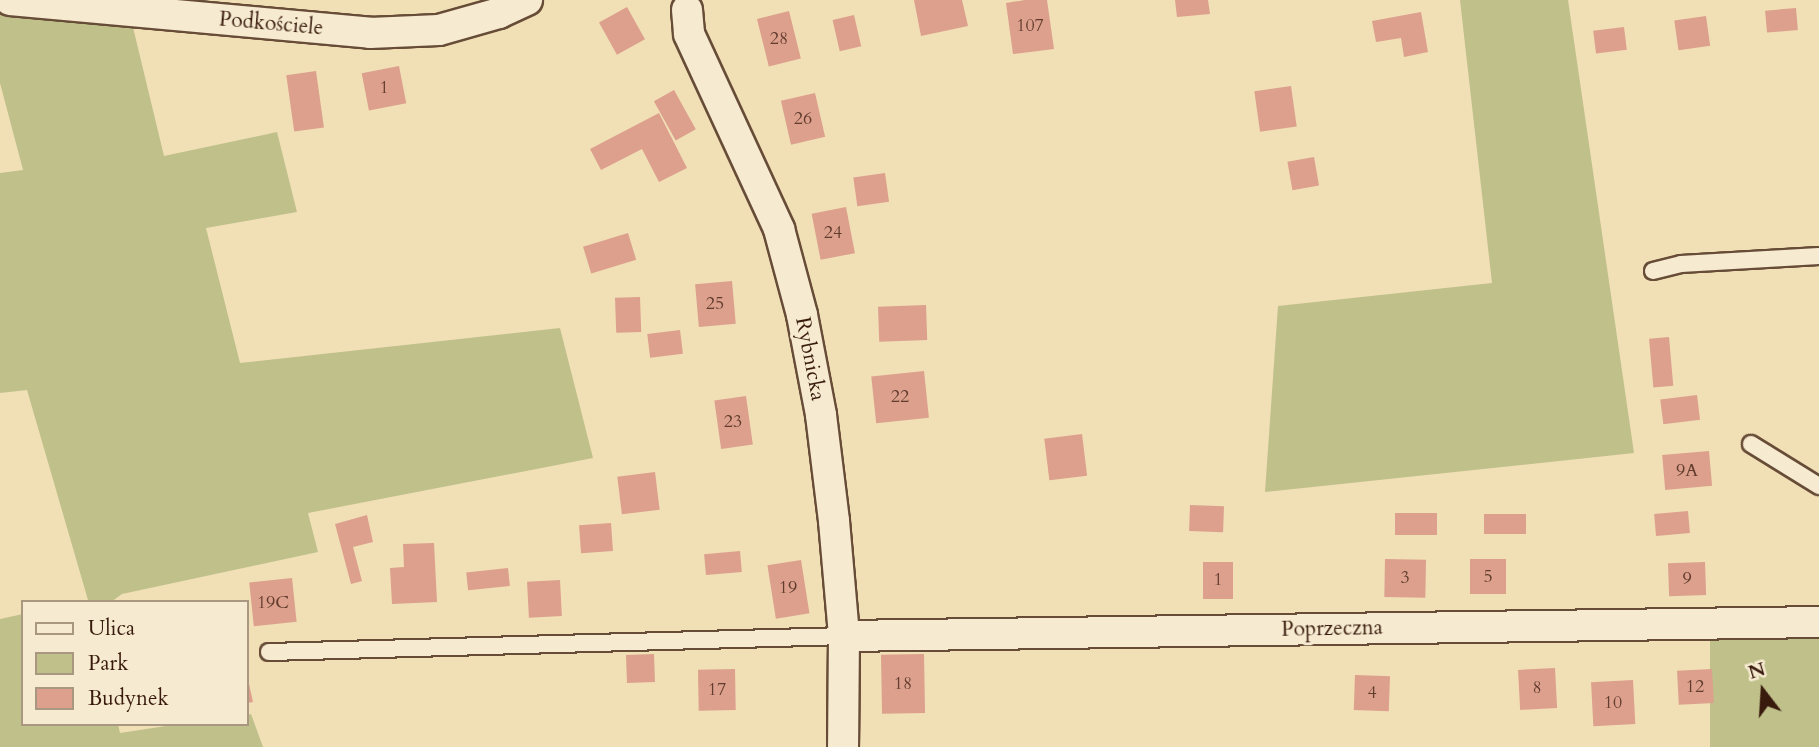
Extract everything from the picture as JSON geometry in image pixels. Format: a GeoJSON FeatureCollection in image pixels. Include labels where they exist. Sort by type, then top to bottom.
{"type":"FeatureCollection","features":[{"type":"Feature","properties":{"kind":"street","name":"Podkościele"},"geometry":{"type":"LineString","coordinates":[[10,0],[370,33],[450,28],[499,13],[527,0]]}},
{"type":"Feature","properties":{"kind":"street","name":"Rybnicka"},"geometry":{"type":"LineString","coordinates":[[687,3],[689,34],[779,229],[802,314],[821,415],[845,636],[843,747]]}},
{"type":"Feature","properties":{"kind":"street","name":"Poprzeczna"},"geometry":{"type":"LineString","coordinates":[[845,636],[1819,622]]}},
{"type":"Feature","properties":{"kind":"lane"},"geometry":{"type":"LineString","coordinates":[[1653,271],[1681,264],[1819,256]]}},
{"type":"Feature","properties":{"kind":"lane"},"geometry":{"type":"LineString","coordinates":[[1751,444],[1819,486]]}},
{"type":"Feature","properties":{"kind":"lane"},"geometry":{"type":"LineString","coordinates":[[269,652],[845,636]]}},
{"type":"Feature","properties":{"kind":"green space"},"geometry":{"type":"Polygon","coordinates":[[[1460,0],[1568,0],[1634,453],[1265,492],[1278,306],[1492,283],[1460,0]]]}},
{"type":"Feature","properties":{"kind":"green space"},"geometry":{"type":"Polygon","coordinates":[[[0,5],[131,19],[164,156],[277,132],[297,212],[206,228],[240,363],[560,328],[593,458],[308,513],[318,552],[122,594],[114,600],[88,600],[27,390],[0,393],[0,173],[23,170],[0,83],[0,5]]]}},
{"type":"Feature","properties":{"kind":"green space"},"geometry":{"type":"Polygon","coordinates":[[[21,614],[21,726],[118,726],[120,733],[166,726],[248,726],[248,715],[251,714],[263,747],[0,747],[0,619],[21,614]]]}},
{"type":"Feature","properties":{"kind":"green space"},"geometry":{"type":"Polygon","coordinates":[[[1710,636],[1819,636],[1819,747],[1710,747],[1710,636]]]}},
{"type":"Feature","properties":{"kind":"building"},"geometry":{"type":"Polygon","coordinates":[[[914,0],[962,0],[968,26],[921,36],[914,0]]]}},
{"type":"Feature","properties":{"kind":"building"},"geometry":{"type":"Polygon","coordinates":[[[1047,0],[1054,49],[1013,54],[1006,3],[1047,0]]]}},
{"type":"Feature","properties":{"kind":"building"},"geometry":{"type":"Polygon","coordinates":[[[1175,0],[1208,0],[1210,14],[1177,17],[1175,0]]]}},
{"type":"Feature","properties":{"kind":"building"},"geometry":{"type":"Polygon","coordinates":[[[627,7],[645,39],[617,55],[599,23],[627,7]]]}},
{"type":"Feature","properties":{"kind":"building"},"geometry":{"type":"Polygon","coordinates":[[[1796,8],[1798,30],[1767,33],[1765,11],[1796,8]]]}},
{"type":"Feature","properties":{"kind":"building"},"geometry":{"type":"Polygon","coordinates":[[[789,11],[801,59],[769,67],[757,19],[789,11]]]}},
{"type":"Feature","properties":{"kind":"building"},"geometry":{"type":"Polygon","coordinates":[[[1421,12],[1428,52],[1404,57],[1401,38],[1376,42],[1372,21],[1421,12]]]}},
{"type":"Feature","properties":{"kind":"building"},"geometry":{"type":"Polygon","coordinates":[[[854,15],[861,46],[840,51],[833,20],[854,15]]]}},
{"type":"Feature","properties":{"kind":"building"},"geometry":{"type":"Polygon","coordinates":[[[1706,16],[1710,46],[1678,50],[1674,20],[1706,16]]]}},
{"type":"Feature","properties":{"kind":"building"},"geometry":{"type":"Polygon","coordinates":[[[1624,27],[1627,50],[1596,54],[1593,31],[1624,27]]]}},
{"type":"Feature","properties":{"kind":"building"},"geometry":{"type":"Polygon","coordinates":[[[399,66],[406,103],[369,111],[362,73],[399,66]]]}},
{"type":"Feature","properties":{"kind":"building"},"geometry":{"type":"Polygon","coordinates":[[[316,71],[324,127],[294,132],[286,75],[316,71]]]}},
{"type":"Feature","properties":{"kind":"building"},"geometry":{"type":"Polygon","coordinates":[[[1291,86],[1297,127],[1260,132],[1254,91],[1291,86]]]}},
{"type":"Feature","properties":{"kind":"building"},"geometry":{"type":"Polygon","coordinates":[[[674,90],[696,129],[676,141],[654,101],[674,90]]]}},
{"type":"Feature","properties":{"kind":"building"},"geometry":{"type":"Polygon","coordinates":[[[815,93],[825,137],[791,145],[781,101],[815,93]]]}},
{"type":"Feature","properties":{"kind":"building"},"geometry":{"type":"Polygon","coordinates":[[[659,113],[687,168],[659,182],[642,149],[601,170],[590,149],[659,113]]]}},
{"type":"Feature","properties":{"kind":"building"},"geometry":{"type":"Polygon","coordinates":[[[1314,157],[1319,186],[1292,190],[1287,162],[1314,157]]]}},
{"type":"Feature","properties":{"kind":"building"},"geometry":{"type":"Polygon","coordinates":[[[885,173],[889,202],[857,206],[853,177],[885,173]]]}},
{"type":"Feature","properties":{"kind":"building"},"geometry":{"type":"Polygon","coordinates":[[[846,207],[855,253],[821,260],[812,214],[846,207]]]}},
{"type":"Feature","properties":{"kind":"building"},"geometry":{"type":"Polygon","coordinates":[[[628,233],[636,260],[591,274],[583,247],[628,233]]]}},
{"type":"Feature","properties":{"kind":"building"},"geometry":{"type":"Polygon","coordinates":[[[732,281],[736,324],[699,327],[695,284],[732,281]]]}},
{"type":"Feature","properties":{"kind":"building"},"geometry":{"type":"Polygon","coordinates":[[[640,297],[641,332],[616,333],[615,298],[640,297]]]}},
{"type":"Feature","properties":{"kind":"building"},"geometry":{"type":"Polygon","coordinates":[[[926,305],[927,340],[879,342],[878,307],[926,305]]]}},
{"type":"Feature","properties":{"kind":"building"},"geometry":{"type":"Polygon","coordinates":[[[680,330],[683,354],[650,358],[647,334],[680,330]]]}},
{"type":"Feature","properties":{"kind":"building"},"geometry":{"type":"Polygon","coordinates":[[[1669,337],[1673,386],[1653,388],[1649,339],[1669,337]]]}},
{"type":"Feature","properties":{"kind":"building"},"geometry":{"type":"Polygon","coordinates":[[[924,371],[929,418],[876,423],[871,377],[924,371]]]}},
{"type":"Feature","properties":{"kind":"building"},"geometry":{"type":"Polygon","coordinates":[[[1697,395],[1700,420],[1663,424],[1660,400],[1697,395]]]}},
{"type":"Feature","properties":{"kind":"building"},"geometry":{"type":"Polygon","coordinates":[[[746,396],[753,445],[721,449],[714,400],[746,396]]]}},
{"type":"Feature","properties":{"kind":"building"},"geometry":{"type":"Polygon","coordinates":[[[1082,434],[1087,476],[1049,480],[1044,439],[1082,434]]]}},
{"type":"Feature","properties":{"kind":"building"},"geometry":{"type":"Polygon","coordinates":[[[1709,451],[1712,486],[1665,490],[1662,455],[1709,451]]]}},
{"type":"Feature","properties":{"kind":"building"},"geometry":{"type":"Polygon","coordinates":[[[655,472],[660,510],[622,514],[617,477],[655,472]]]}},
{"type":"Feature","properties":{"kind":"building"},"geometry":{"type":"Polygon","coordinates":[[[1190,505],[1224,506],[1223,532],[1189,531],[1190,505]]]}},
{"type":"Feature","properties":{"kind":"building"},"geometry":{"type":"Polygon","coordinates":[[[1688,511],[1690,533],[1656,536],[1654,514],[1688,511]]]}},
{"type":"Feature","properties":{"kind":"building"},"geometry":{"type":"Polygon","coordinates":[[[1395,513],[1437,513],[1437,535],[1395,535],[1395,513]]]}},
{"type":"Feature","properties":{"kind":"building"},"geometry":{"type":"Polygon","coordinates":[[[1484,514],[1526,514],[1526,534],[1484,534],[1484,514]]]}},
{"type":"Feature","properties":{"kind":"building"},"geometry":{"type":"Polygon","coordinates":[[[367,515],[373,542],[353,547],[362,581],[351,584],[335,524],[367,515]]]}},
{"type":"Feature","properties":{"kind":"building"},"geometry":{"type":"Polygon","coordinates":[[[611,523],[613,551],[581,553],[579,525],[611,523]]]}},
{"type":"Feature","properties":{"kind":"building"},"geometry":{"type":"Polygon","coordinates":[[[434,543],[437,602],[392,604],[390,568],[404,567],[403,544],[434,543]]]}},
{"type":"Feature","properties":{"kind":"building"},"geometry":{"type":"Polygon","coordinates":[[[740,551],[742,572],[706,575],[704,554],[740,551]]]}},
{"type":"Feature","properties":{"kind":"building"},"geometry":{"type":"Polygon","coordinates":[[[1385,559],[1426,560],[1425,598],[1384,597],[1385,559]]]}},
{"type":"Feature","properties":{"kind":"building"},"geometry":{"type":"Polygon","coordinates":[[[1470,559],[1506,559],[1506,594],[1470,594],[1470,559]]]}},
{"type":"Feature","properties":{"kind":"building"},"geometry":{"type":"Polygon","coordinates":[[[801,560],[809,613],[776,619],[767,565],[801,560]]]}},
{"type":"Feature","properties":{"kind":"building"},"geometry":{"type":"Polygon","coordinates":[[[1203,562],[1233,562],[1233,599],[1203,599],[1203,562]]]}},
{"type":"Feature","properties":{"kind":"building"},"geometry":{"type":"Polygon","coordinates":[[[1705,562],[1706,595],[1669,596],[1668,563],[1705,562]]]}},
{"type":"Feature","properties":{"kind":"building"},"geometry":{"type":"Polygon","coordinates":[[[508,568],[510,586],[468,590],[466,572],[508,568]]]}},
{"type":"Feature","properties":{"kind":"building"},"geometry":{"type":"Polygon","coordinates":[[[292,578],[297,622],[254,626],[249,582],[292,578]]]}},
{"type":"Feature","properties":{"kind":"building"},"geometry":{"type":"Polygon","coordinates":[[[560,580],[562,616],[529,618],[527,582],[560,580]]]}},
{"type":"Feature","properties":{"kind":"building"},"geometry":{"type":"Polygon","coordinates":[[[654,654],[655,682],[627,683],[626,655],[654,654]]]}},
{"type":"Feature","properties":{"kind":"building"},"geometry":{"type":"Polygon","coordinates":[[[924,654],[925,713],[882,714],[881,655],[924,654]]]}},
{"type":"Feature","properties":{"kind":"building"},"geometry":{"type":"Polygon","coordinates":[[[1555,668],[1557,708],[1520,710],[1518,670],[1555,668]]]}},
{"type":"Feature","properties":{"kind":"building"},"geometry":{"type":"Polygon","coordinates":[[[735,669],[736,710],[699,711],[698,670],[735,669]]]}},
{"type":"Feature","properties":{"kind":"building"},"geometry":{"type":"Polygon","coordinates":[[[1712,669],[1714,703],[1679,705],[1677,671],[1712,669]]]}},
{"type":"Feature","properties":{"kind":"building"},"geometry":{"type":"Polygon","coordinates":[[[1355,675],[1390,676],[1389,711],[1354,710],[1355,675]]]}},
{"type":"Feature","properties":{"kind":"building"},"geometry":{"type":"Polygon","coordinates":[[[248,680],[253,702],[248,703],[248,680]]]}},
{"type":"Feature","properties":{"kind":"building"},"geometry":{"type":"Polygon","coordinates":[[[1633,680],[1635,724],[1593,726],[1591,682],[1633,680]]]}}]}
